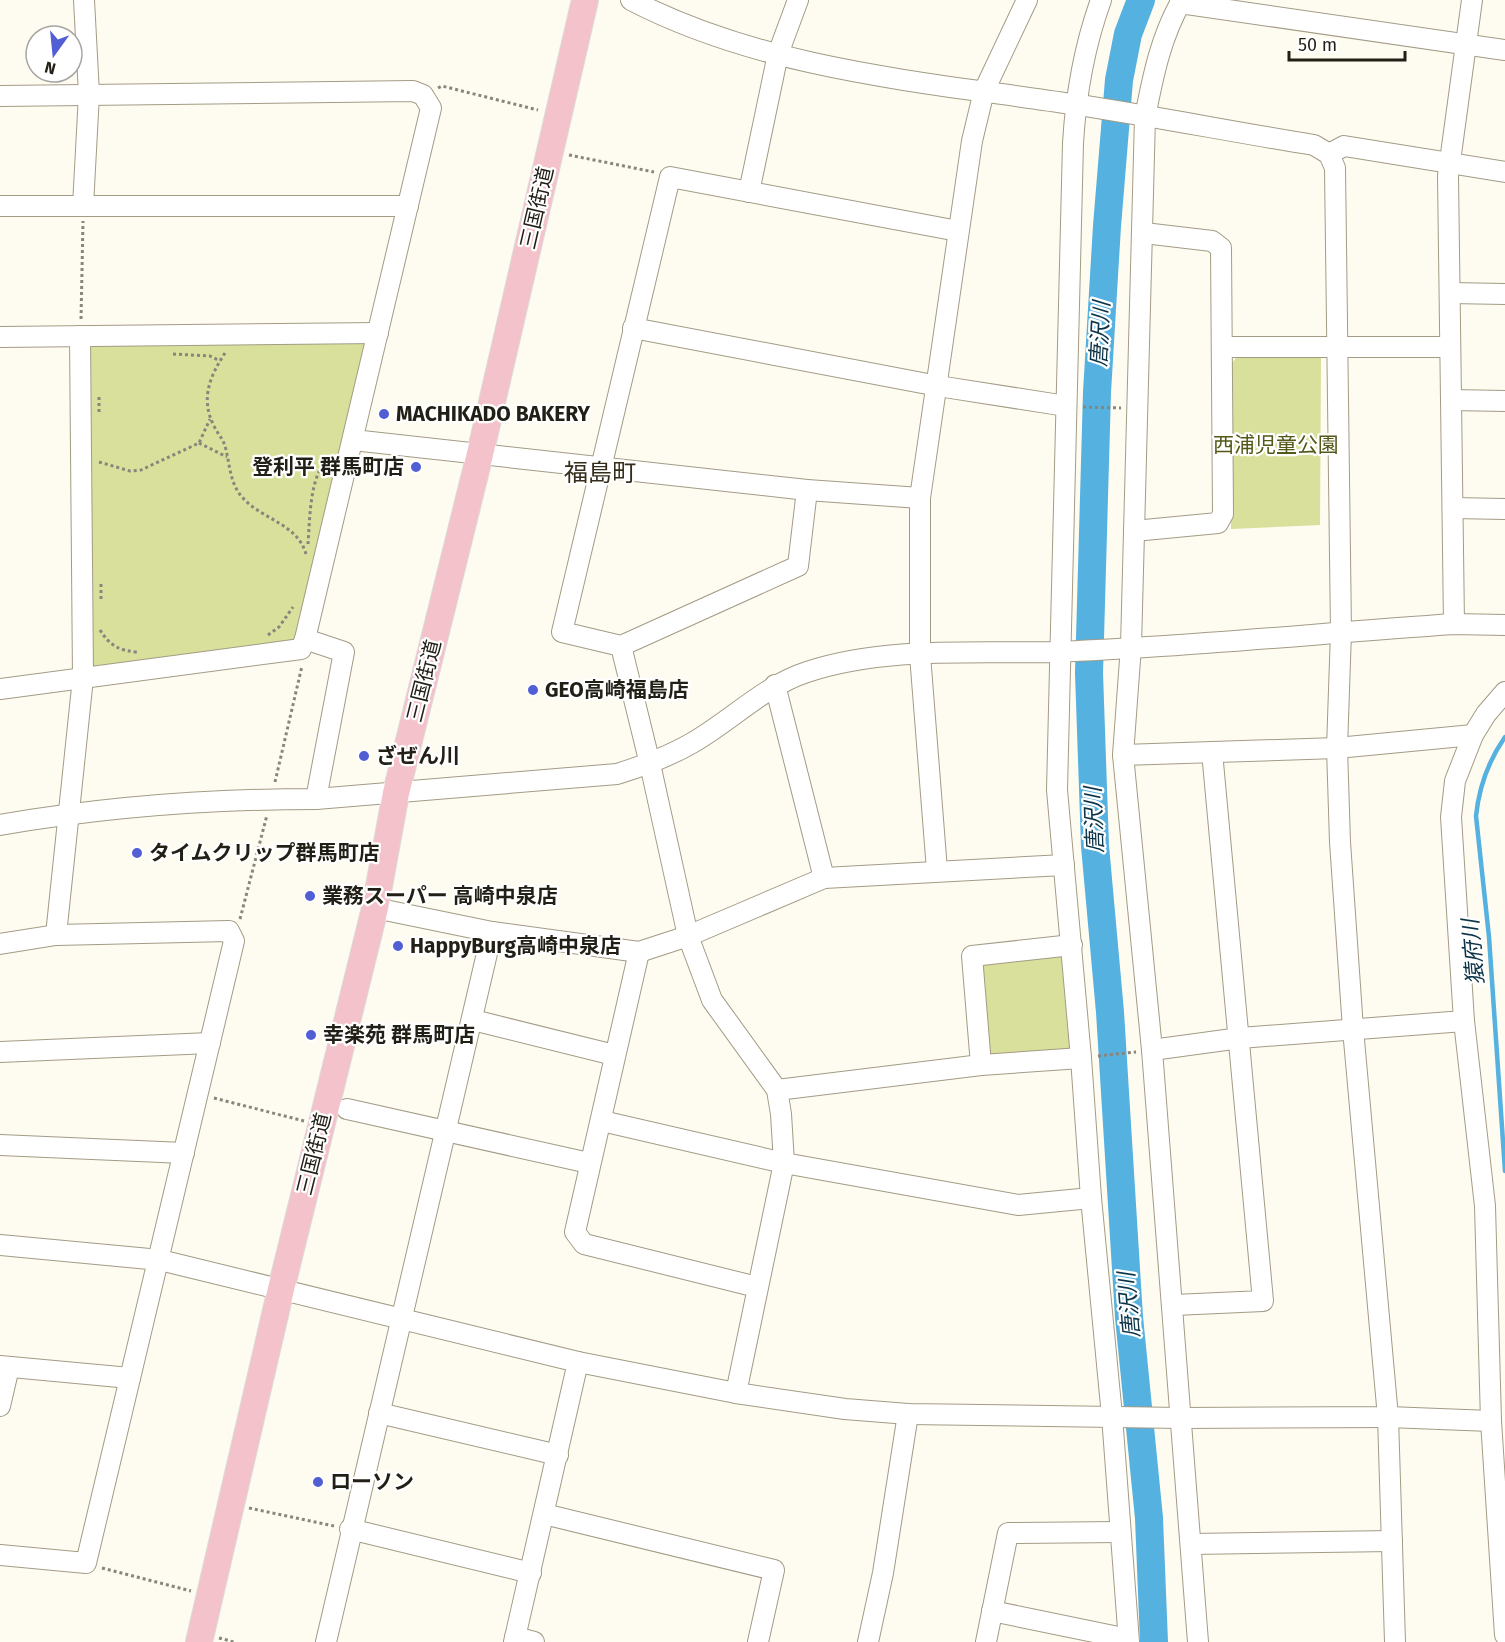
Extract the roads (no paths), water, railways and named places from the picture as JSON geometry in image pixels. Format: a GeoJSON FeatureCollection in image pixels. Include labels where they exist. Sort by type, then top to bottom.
{"type":"FeatureCollection","features":[{"type":"Feature","properties":{"kind":"main road","name":"三国街道"},"geometry":{"type":"LineString","coordinates":[[199,1642],[281,1289],[375,908],[396,793],[480,454],[585,0]]}},
{"type":"Feature","properties":{"kind":"street"},"geometry":{"type":"LineString","coordinates":[[83,206],[89,94],[84,0]]}},
{"type":"Feature","properties":{"kind":"street"},"geometry":{"type":"LineString","coordinates":[[632,0],[702,30],[778,54],[828,66],[1081,105],[1314,146],[1329,154],[1335,168],[1341,632],[1337,748],[1353,1029],[1388,1417],[1395,1642]]}},
{"type":"Feature","properties":{"kind":"street"},"geometry":{"type":"LineString","coordinates":[[748,192],[778,54],[798,0]]}},
{"type":"Feature","properties":{"kind":"street"},"geometry":{"type":"LineString","coordinates":[[937,870],[920,655],[920,498],[938,386],[958,231],[984,91],[1027,0]]}},
{"type":"Feature","properties":{"kind":"street"},"geometry":{"type":"LineString","coordinates":[[992,1611],[1128,1640],[1112,1416],[1090,1197],[1087,1057],[1072,945],[1057,790],[1081,105],[1087,43],[1101,0]]}},
{"type":"Feature","properties":{"kind":"street"},"geometry":{"type":"LineString","coordinates":[[1454,624],[1449,347],[1450,164],[1472,0]]}},
{"type":"Feature","properties":{"kind":"street"},"geometry":{"type":"LineString","coordinates":[[1198,1642],[1174,1305],[1145,1051],[1123,755],[1126,647],[1134,531],[1144,233],[1140,116],[1160,52],[1181,2],[1505,50]]}},
{"type":"Feature","properties":{"kind":"street"},"geometry":{"type":"LineString","coordinates":[[0,96],[413,91],[423,95],[431,108],[303,644]]}},
{"type":"Feature","properties":{"kind":"street"},"geometry":{"type":"LineString","coordinates":[[1329,154],[1344,147],[1505,172]]}},
{"type":"Feature","properties":{"kind":"street"},"geometry":{"type":"LineString","coordinates":[[807,490],[798,566],[621,646],[562,632],[670,177],[958,231]]}},
{"type":"Feature","properties":{"kind":"street"},"geometry":{"type":"LineString","coordinates":[[0,206],[408,206]]}},
{"type":"Feature","properties":{"kind":"street"},"geometry":{"type":"LineString","coordinates":[[1134,531],[1218,523],[1223,514],[1221,248],[1212,241],[1144,233]]}},
{"type":"Feature","properties":{"kind":"street"},"geometry":{"type":"LineString","coordinates":[[1450,293],[1505,294]]}},
{"type":"Feature","properties":{"kind":"street"},"geometry":{"type":"LineString","coordinates":[[633,328],[938,386],[1072,406]]}},
{"type":"Feature","properties":{"kind":"street"},"geometry":{"type":"LineString","coordinates":[[0,337],[378,333]]}},
{"type":"Feature","properties":{"kind":"street"},"geometry":{"type":"LineString","coordinates":[[56,934],[82,678],[80,336]]}},
{"type":"Feature","properties":{"kind":"street"},"geometry":{"type":"LineString","coordinates":[[1223,347],[1449,347]]}},
{"type":"Feature","properties":{"kind":"street"},"geometry":{"type":"LineString","coordinates":[[1451,400],[1505,401]]}},
{"type":"Feature","properties":{"kind":"street"},"geometry":{"type":"LineString","coordinates":[[351,449],[480,454],[807,490],[920,498]]}},
{"type":"Feature","properties":{"kind":"street"},"geometry":{"type":"LineString","coordinates":[[1453,508],[1505,508]]}},
{"type":"Feature","properties":{"kind":"street"},"geometry":{"type":"LineString","coordinates":[[0,825],[68,813],[272,799],[316,799],[617,774],[650,764],[693,743],[775,685],[807,672],[861,658],[1061,651],[1454,624],[1505,625]]}},
{"type":"Feature","properties":{"kind":"street"},"geometry":{"type":"LineString","coordinates":[[0,689],[303,644],[344,652],[316,799]]}},
{"type":"Feature","properties":{"kind":"street"},"geometry":{"type":"LineString","coordinates":[[621,646],[688,936],[712,1000],[777,1090],[784,1163],[736,1393]]}},
{"type":"Feature","properties":{"kind":"street"},"geometry":{"type":"LineString","coordinates":[[775,685],[825,878]]}},
{"type":"Feature","properties":{"kind":"street"},"geometry":{"type":"LineString","coordinates":[[1505,692],[1486,714],[1473,735],[1455,781],[1451,817],[1464,1021],[1485,1206],[1491,1421],[1505,1635]]}},
{"type":"Feature","properties":{"kind":"street"},"geometry":{"type":"LineString","coordinates":[[1123,755],[1337,748],[1473,735]]}},
{"type":"Feature","properties":{"kind":"street"},"geometry":{"type":"LineString","coordinates":[[1174,1305],[1263,1301],[1212,752]]}},
{"type":"Feature","properties":{"kind":"street"},"geometry":{"type":"LineString","coordinates":[[375,908],[492,932],[639,952],[688,936],[825,878],[937,870],[1064,865]]}},
{"type":"Feature","properties":{"kind":"street"},"geometry":{"type":"LineString","coordinates":[[0,944],[56,934],[229,931],[234,941],[160,1260],[86,1563],[0,1555]]}},
{"type":"Feature","properties":{"kind":"street"},"geometry":{"type":"LineString","coordinates":[[326,1642],[350,1529],[473,1020],[492,932]]}},
{"type":"Feature","properties":{"kind":"street"},"geometry":{"type":"LineString","coordinates":[[981,1065],[972,956],[1072,945]]}},
{"type":"Feature","properties":{"kind":"street"},"geometry":{"type":"LineString","coordinates":[[639,952],[614,1055],[602,1121],[588,1163],[574,1232],[584,1244],[757,1287]]}},
{"type":"Feature","properties":{"kind":"street"},"geometry":{"type":"LineString","coordinates":[[473,1020],[614,1055]]}},
{"type":"Feature","properties":{"kind":"street"},"geometry":{"type":"LineString","coordinates":[[1145,1051],[1240,1038],[1464,1021]]}},
{"type":"Feature","properties":{"kind":"street"},"geometry":{"type":"LineString","coordinates":[[0,1052],[210,1043]]}},
{"type":"Feature","properties":{"kind":"street"},"geometry":{"type":"LineString","coordinates":[[777,1090],[981,1065],[1087,1057]]}},
{"type":"Feature","properties":{"kind":"street"},"geometry":{"type":"LineString","coordinates":[[347,1109],[445,1133],[588,1163]]}},
{"type":"Feature","properties":{"kind":"street"},"geometry":{"type":"LineString","coordinates":[[602,1121],[784,1163],[1018,1205],[1090,1197]]}},
{"type":"Feature","properties":{"kind":"street"},"geometry":{"type":"LineString","coordinates":[[0,1145],[184,1154]]}},
{"type":"Feature","properties":{"kind":"street"},"geometry":{"type":"LineString","coordinates":[[0,1245],[160,1260],[578,1362],[736,1393],[844,1409],[908,1414],[1181,1418],[1388,1417],[1491,1421]]}},
{"type":"Feature","properties":{"kind":"street"},"geometry":{"type":"LineString","coordinates":[[534,1642],[514,1640],[578,1362]]}},
{"type":"Feature","properties":{"kind":"street"},"geometry":{"type":"LineString","coordinates":[[0,1406],[4,1366],[130,1378]]}},
{"type":"Feature","properties":{"kind":"street"},"geometry":{"type":"LineString","coordinates":[[379,1413],[558,1455]]}},
{"type":"Feature","properties":{"kind":"street"},"geometry":{"type":"LineString","coordinates":[[868,1642],[883,1573],[908,1414]]}},
{"type":"Feature","properties":{"kind":"street"},"geometry":{"type":"LineString","coordinates":[[544,1514],[774,1570],[758,1642]]}},
{"type":"Feature","properties":{"kind":"street"},"geometry":{"type":"LineString","coordinates":[[350,1529],[531,1573]]}},
{"type":"Feature","properties":{"kind":"street"},"geometry":{"type":"LineString","coordinates":[[986,1642],[1008,1533],[1120,1532]]}},
{"type":"Feature","properties":{"kind":"street"},"geometry":{"type":"LineString","coordinates":[[1191,1544],[1392,1541]]}},
{"type":"Feature","properties":{"kind":"waterway","name":"唐沢川"},"geometry":{"type":"LineString","coordinates":[[1141,0],[1128,34],[1119,80],[1107,226],[1097,392],[1089,673],[1095,846],[1110,1012],[1129,1317],[1149,1518],[1154,1642]]}},
{"type":"Feature","properties":{"kind":"waterway","name":"猿府川"},"geometry":{"type":"LineString","coordinates":[[1505,737],[1486,774],[1476,816],[1489,937],[1505,1171]]}},
{"type":"Feature","properties":{"kind":"place","name":"MACHIKADO BAKERY"},"geometry":{"type":"Point","coordinates":[384,414]}},
{"type":"Feature","properties":{"kind":"place","name":"登利平 群馬町店"},"geometry":{"type":"Point","coordinates":[416,467]}},
{"type":"Feature","properties":{"kind":"place","name":"GEO高崎福島店"},"geometry":{"type":"Point","coordinates":[533,690]}},
{"type":"Feature","properties":{"kind":"place","name":"ざぜん川"},"geometry":{"type":"Point","coordinates":[364,756]}},
{"type":"Feature","properties":{"kind":"place","name":"タイムクリップ群馬町店"},"geometry":{"type":"Point","coordinates":[137,853]}},
{"type":"Feature","properties":{"kind":"place","name":"業務スーパー 高崎中泉店"},"geometry":{"type":"Point","coordinates":[310,896]}},
{"type":"Feature","properties":{"kind":"place","name":"HappyBurg高崎中泉店"},"geometry":{"type":"Point","coordinates":[398,946]}},
{"type":"Feature","properties":{"kind":"place","name":"幸楽苑 群馬町店"},"geometry":{"type":"Point","coordinates":[311,1035]}},
{"type":"Feature","properties":{"kind":"place","name":"ローソン"},"geometry":{"type":"Point","coordinates":[318,1482]}},
{"type":"Feature","properties":{"kind":"district","name":"福島町"},"geometry":{"type":"Point","coordinates":[600,473]}},
{"type":"Feature","properties":{"kind":"park label","name":"西浦児童公園"},"geometry":{"type":"Point","coordinates":[1276,445]}}]}
